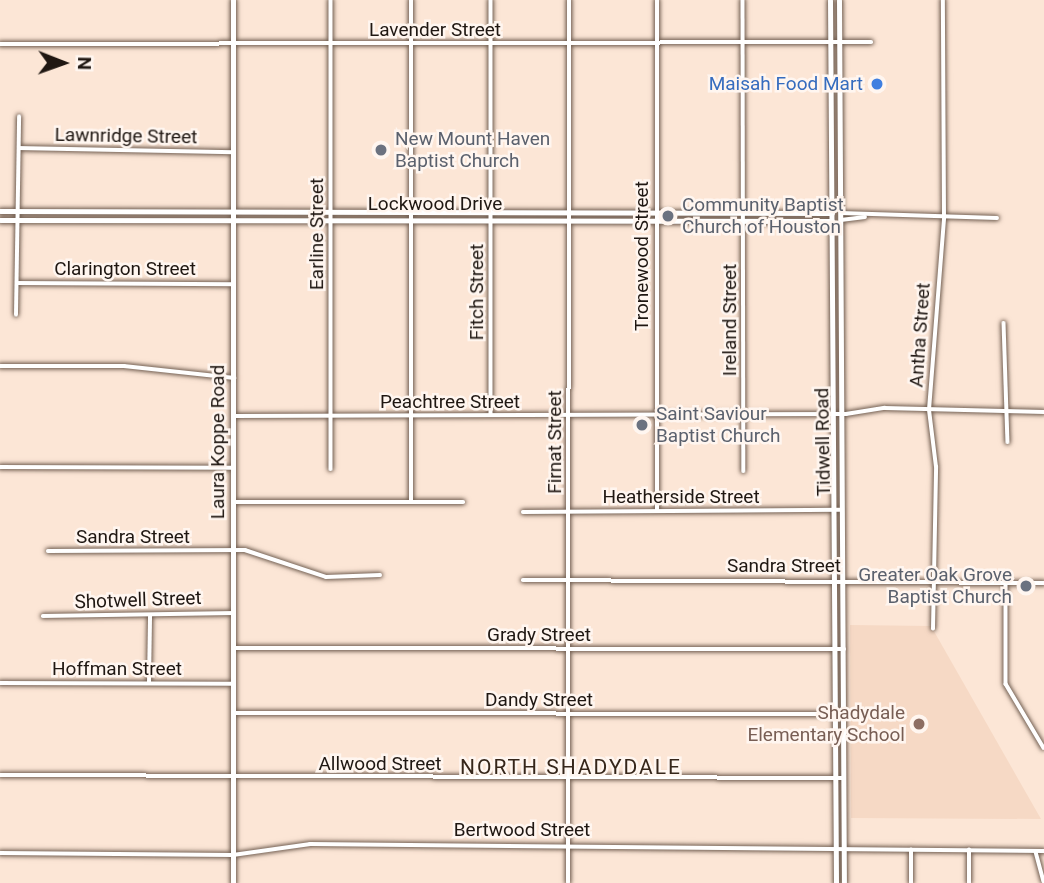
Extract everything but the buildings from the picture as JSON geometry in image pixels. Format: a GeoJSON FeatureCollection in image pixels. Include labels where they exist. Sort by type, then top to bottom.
{"type":"FeatureCollection","features":[{"type":"Feature","properties":{"kind":"main road","name":"Laura Koppe Road"},"geometry":{"type":"LineString","coordinates":[[233,0],[233,883]]}},
{"type":"Feature","properties":{"kind":"main road","name":"Tidwell Road"},"geometry":{"type":"LineString","coordinates":[[830,0],[829,309],[831,510],[836,649],[836,883]]}},
{"type":"Feature","properties":{"kind":"main road","name":"Tidwell Road"},"geometry":{"type":"LineString","coordinates":[[839,0],[838,310],[840,510],[845,649],[844,883]]}},
{"type":"Feature","properties":{"kind":"main road"},"geometry":{"type":"LineString","coordinates":[[831,130],[839,130]]}},
{"type":"Feature","properties":{"kind":"main road","name":"Lockwood Drive"},"geometry":{"type":"LineString","coordinates":[[0,211],[839,213]]}},
{"type":"Feature","properties":{"kind":"main road","name":"Lockwood Drive"},"geometry":{"type":"LineString","coordinates":[[0,220],[839,220]]}},
{"type":"Feature","properties":{"kind":"main road"},"geometry":{"type":"LineString","coordinates":[[829,309],[838,310]]}},
{"type":"Feature","properties":{"kind":"street","name":"Earline Street"},"geometry":{"type":"LineString","coordinates":[[331,0],[331,468]]}},
{"type":"Feature","properties":{"kind":"street"},"geometry":{"type":"LineString","coordinates":[[411,0],[411,502]]}},
{"type":"Feature","properties":{"kind":"street","name":"Fitch Street"},"geometry":{"type":"LineString","coordinates":[[491,0],[491,415]]}},
{"type":"Feature","properties":{"kind":"street","name":"Firnat Street"},"geometry":{"type":"LineString","coordinates":[[568,883],[569,0]]}},
{"type":"Feature","properties":{"kind":"street","name":"Tronewood Street"},"geometry":{"type":"LineString","coordinates":[[657,0],[657,511]]}},
{"type":"Feature","properties":{"kind":"street","name":"Ireland Street"},"geometry":{"type":"LineString","coordinates":[[743,0],[744,471]]}},
{"type":"Feature","properties":{"kind":"street","name":"Antha Street"},"geometry":{"type":"LineString","coordinates":[[933,629],[929,410],[944,218],[943,0]]}},
{"type":"Feature","properties":{"kind":"street","name":"Lavender Street"},"geometry":{"type":"LineString","coordinates":[[0,44],[871,42]]}},
{"type":"Feature","properties":{"kind":"street"},"geometry":{"type":"LineString","coordinates":[[16,315],[19,117]]}},
{"type":"Feature","properties":{"kind":"street","name":"Lawnridge Street"},"geometry":{"type":"LineString","coordinates":[[19,149],[232,152]]}},
{"type":"Feature","properties":{"kind":"street","name":"Lockwood Drive"},"geometry":{"type":"LineString","coordinates":[[839,213],[996,218]]}},
{"type":"Feature","properties":{"kind":"street","name":"Lockwood Drive"},"geometry":{"type":"LineString","coordinates":[[839,220],[870,216]]}},
{"type":"Feature","properties":{"kind":"street","name":"Clarington Street"},"geometry":{"type":"LineString","coordinates":[[16,283],[233,284]]}},
{"type":"Feature","properties":{"kind":"street"},"geometry":{"type":"LineString","coordinates":[[1004,323],[1007,442]]}},
{"type":"Feature","properties":{"kind":"street"},"geometry":{"type":"LineString","coordinates":[[0,366],[124,366],[233,378]]}},
{"type":"Feature","properties":{"kind":"street","name":"Peachtree Street"},"geometry":{"type":"LineString","coordinates":[[234,416],[657,416],[929,410],[1044,412]]}},
{"type":"Feature","properties":{"kind":"street"},"geometry":{"type":"LineString","coordinates":[[0,467],[233,468]]}},
{"type":"Feature","properties":{"kind":"street"},"geometry":{"type":"LineString","coordinates":[[234,502],[463,502]]}},
{"type":"Feature","properties":{"kind":"street","name":"Heatherside Street"},"geometry":{"type":"LineString","coordinates":[[523,512],[840,510]]}},
{"type":"Feature","properties":{"kind":"street","name":"Sandra Street"},"geometry":{"type":"LineString","coordinates":[[48,551],[234,551],[265,554],[326,578],[380,575]]}},
{"type":"Feature","properties":{"kind":"street","name":"Sandra Street"},"geometry":{"type":"LineString","coordinates":[[523,580],[934,580],[1044,583]]}},
{"type":"Feature","properties":{"kind":"street"},"geometry":{"type":"LineString","coordinates":[[1006,583],[1006,684],[1042,748]]}},
{"type":"Feature","properties":{"kind":"street","name":"Shotwell Street"},"geometry":{"type":"LineString","coordinates":[[43,616],[234,613]]}},
{"type":"Feature","properties":{"kind":"street"},"geometry":{"type":"LineString","coordinates":[[149,683],[150,616]]}},
{"type":"Feature","properties":{"kind":"street","name":"Grady Street"},"geometry":{"type":"LineString","coordinates":[[234,648],[845,649]]}},
{"type":"Feature","properties":{"kind":"street","name":"Hoffman Street"},"geometry":{"type":"LineString","coordinates":[[0,683],[233,684]]}},
{"type":"Feature","properties":{"kind":"street","name":"Dandy Street"},"geometry":{"type":"LineString","coordinates":[[234,712],[844,714]]}},
{"type":"Feature","properties":{"kind":"street","name":"Allwood Street"},"geometry":{"type":"LineString","coordinates":[[0,775],[844,778]]}},
{"type":"Feature","properties":{"kind":"street","name":"Bertwood Street"},"geometry":{"type":"LineString","coordinates":[[0,853],[233,855],[310,844],[844,846],[911,850],[1044,851]]}},
{"type":"Feature","properties":{"kind":"street"},"geometry":{"type":"LineString","coordinates":[[911,850],[911,883]]}},
{"type":"Feature","properties":{"kind":"street"},"geometry":{"type":"LineString","coordinates":[[969,850],[969,883]]}},
{"type":"Feature","properties":{"kind":"street"},"geometry":{"type":"LineString","coordinates":[[1036,852],[1044,881]]}},
{"type":"Feature","properties":{"kind":"shaded area","name":"Shadydale Elementary School"},"geometry":{"type":"Polygon","coordinates":[[[850,625],[931,626],[1041,819],[851,818],[850,625]]]}},
{"type":"Feature","properties":{"kind":"place","name":"Maisah Food Mart"},"geometry":{"type":"Point","coordinates":[877,84]}},
{"type":"Feature","properties":{"kind":"place","name":"New Mount Haven Baptist Church"},"geometry":{"type":"Point","coordinates":[381,150]}},
{"type":"Feature","properties":{"kind":"place","name":"Community Baptist Church of Houston"},"geometry":{"type":"Point","coordinates":[668,216]}},
{"type":"Feature","properties":{"kind":"place","name":"Saint Saviour Baptist Church"},"geometry":{"type":"Point","coordinates":[642,425]}},
{"type":"Feature","properties":{"kind":"place","name":"Greater Oak Grove Baptist Church"},"geometry":{"type":"Point","coordinates":[1026,586]}},
{"type":"Feature","properties":{"kind":"place","name":"Shadydale Elementary School"},"geometry":{"type":"Point","coordinates":[919,724]}},
{"type":"Feature","properties":{"kind":"district","name":"NORTH SHADYDALE"},"geometry":{"type":"Point","coordinates":[571,767]}}]}
